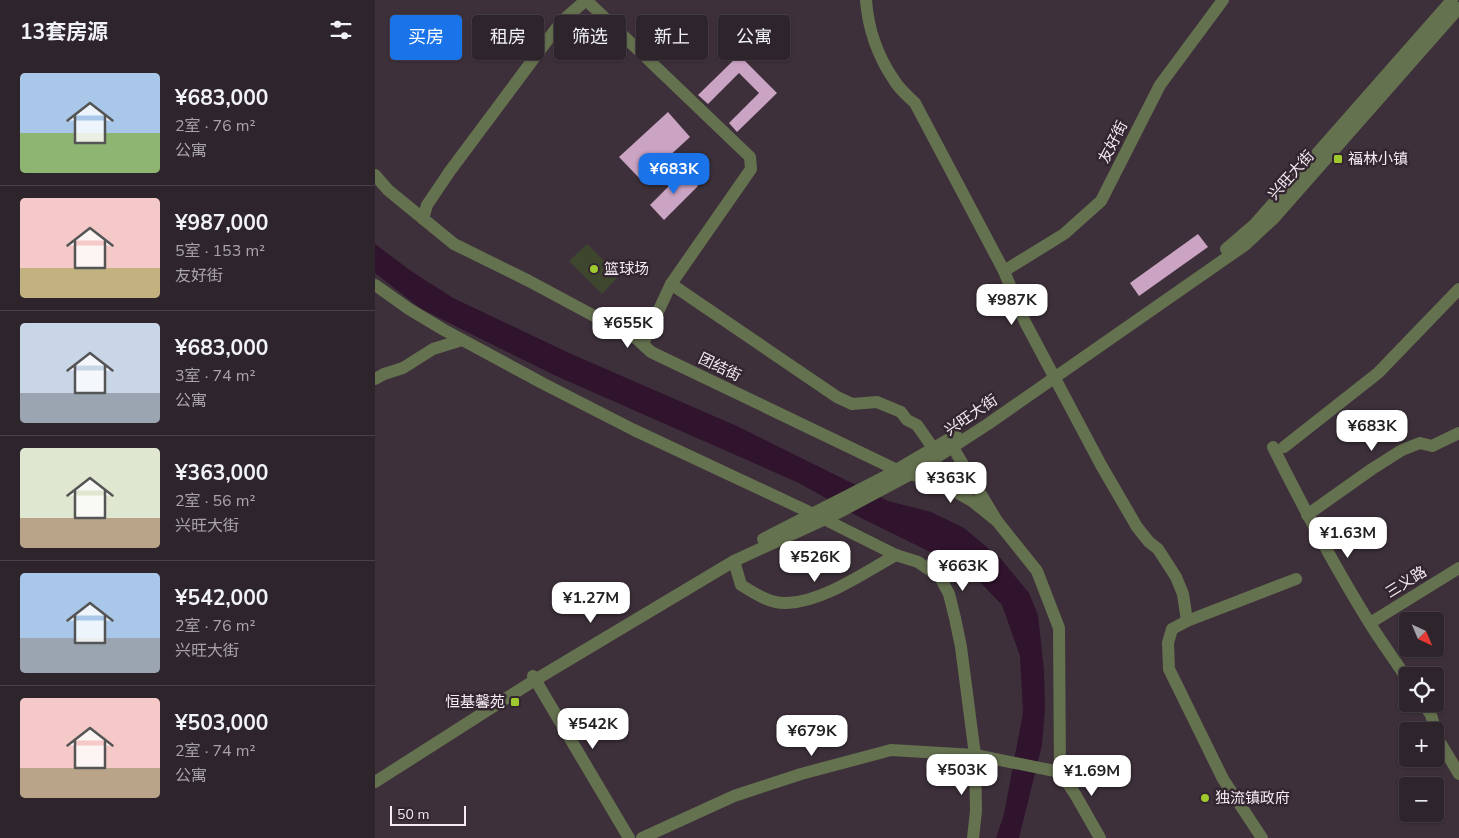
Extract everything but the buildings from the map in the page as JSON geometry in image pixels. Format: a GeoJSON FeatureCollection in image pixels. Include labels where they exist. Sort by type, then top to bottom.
{"type":"FeatureCollection","features":[{"type":"Feature","properties":{"kind":"street"},"geometry":{"type":"LineString","coordinates":[[423,219],[427,205],[445,178],[561,22],[586,0],[750,157],[751,169],[671,284],[643,344]]}},
{"type":"Feature","properties":{"kind":"street"},"geometry":{"type":"LineString","coordinates":[[866,0],[868,20],[885,64],[894,81],[915,103],[1003,272],[1025,322],[1101,466],[1137,527],[1168,563],[1183,594],[1187,621]]}},
{"type":"Feature","properties":{"kind":"street","name":"友好街"},"geometry":{"type":"LineString","coordinates":[[1003,272],[1064,234],[1101,201],[1161,85],[1223,0]]}},
{"type":"Feature","properties":{"kind":"street","name":"兴旺大街"},"geometry":{"type":"LineString","coordinates":[[1052,374],[1224,250],[1250,229],[1452,0]]}},
{"type":"Feature","properties":{"kind":"street","name":"兴旺大街"},"geometry":{"type":"LineString","coordinates":[[375,782],[534,678],[734,561],[829,513],[936,453],[1245,245],[1331,155],[1459,8]]}},
{"type":"Feature","properties":{"kind":"street","name":"团结街"},"geometry":{"type":"LineString","coordinates":[[375,175],[387,190],[454,244],[529,281],[637,339],[651,352],[899,475],[940,483],[954,490],[972,501],[997,521]]}},
{"type":"Feature","properties":{"kind":"street"},"geometry":{"type":"LineString","coordinates":[[671,284],[837,396],[853,404],[877,402],[901,412],[907,420],[917,425],[936,453]]}},
{"type":"Feature","properties":{"kind":"street"},"geometry":{"type":"LineString","coordinates":[[375,285],[409,309],[462,340],[635,430],[811,514],[829,513],[896,554],[930,568],[939,577],[949,594],[961,647],[975,755],[976,811],[973,838]]}},
{"type":"Feature","properties":{"kind":"street"},"geometry":{"type":"LineString","coordinates":[[1399,667],[1369,623],[1307,515],[1279,447],[1378,374],[1459,289]]}},
{"type":"Feature","properties":{"kind":"street"},"geometry":{"type":"LineString","coordinates":[[375,379],[403,368],[433,349],[462,340]]}},
{"type":"Feature","properties":{"kind":"street"},"geometry":{"type":"LineString","coordinates":[[1307,515],[1402,450],[1420,443],[1432,446],[1459,433]]}},
{"type":"Feature","properties":{"kind":"street"},"geometry":{"type":"LineString","coordinates":[[950,444],[997,521],[1037,571],[1059,628],[1060,772],[1075,794],[1099,838]]}},
{"type":"Feature","properties":{"kind":"street","name":"兴旺大街"},"geometry":{"type":"LineString","coordinates":[[829,513],[899,475]]}},
{"type":"Feature","properties":{"kind":"street","name":"兴旺大街"},"geometry":{"type":"LineString","coordinates":[[375,776],[722,561],[811,514]]}},
{"type":"Feature","properties":{"kind":"street"},"geometry":{"type":"LineString","coordinates":[[734,561],[741,585],[763,598],[786,603],[820,596],[896,554]]}},
{"type":"Feature","properties":{"kind":"street","name":"三义路"},"geometry":{"type":"LineString","coordinates":[[1369,623],[1459,568]]}},
{"type":"Feature","properties":{"kind":"street"},"geometry":{"type":"LineString","coordinates":[[1262,838],[1223,778],[1169,669],[1167,644],[1172,629],[1187,621],[1296,580]]}},
{"type":"Feature","properties":{"kind":"street"},"geometry":{"type":"LineString","coordinates":[[534,678],[629,838]]}},
{"type":"Feature","properties":{"kind":"street"},"geometry":{"type":"LineString","coordinates":[[1429,712],[1437,739],[1459,774]]}},
{"type":"Feature","properties":{"kind":"street"},"geometry":{"type":"LineString","coordinates":[[642,838],[734,796],[801,774],[891,750],[975,755],[1060,772]]}},
{"type":"Feature","properties":{"kind":"green space","name":"篮球场"},"geometry":{"type":"Polygon","coordinates":[[[587,244],[619,276],[602,294],[569,261],[587,244]]]}},
{"type":"Feature","properties":{"kind":"shaded area"},"geometry":{"type":"Polygon","coordinates":[[[375,244],[411,271],[453,298],[569,353],[739,427],[888,501],[931,512],[964,528],[1001,559],[1029,593],[1038,615],[1044,671],[1045,707],[1042,745],[1019,838],[996,838],[1004,814],[1023,713],[1020,656],[1002,605],[981,583],[957,565],[861,518],[799,483],[554,375],[420,308],[375,273],[375,244]]]}},
{"type":"Feature","properties":{"kind":"place","name":"福林小镇"},"geometry":{"type":"Point","coordinates":[1338,159]}},
{"type":"Feature","properties":{"kind":"place","name":"篮球场"},"geometry":{"type":"Point","coordinates":[594,269]}},
{"type":"Feature","properties":{"kind":"place","name":"恒基馨苑"},"geometry":{"type":"Point","coordinates":[515,702]}},
{"type":"Feature","properties":{"kind":"place","name":"独流镇政府"},"geometry":{"type":"Point","coordinates":[1205,798]}}]}
